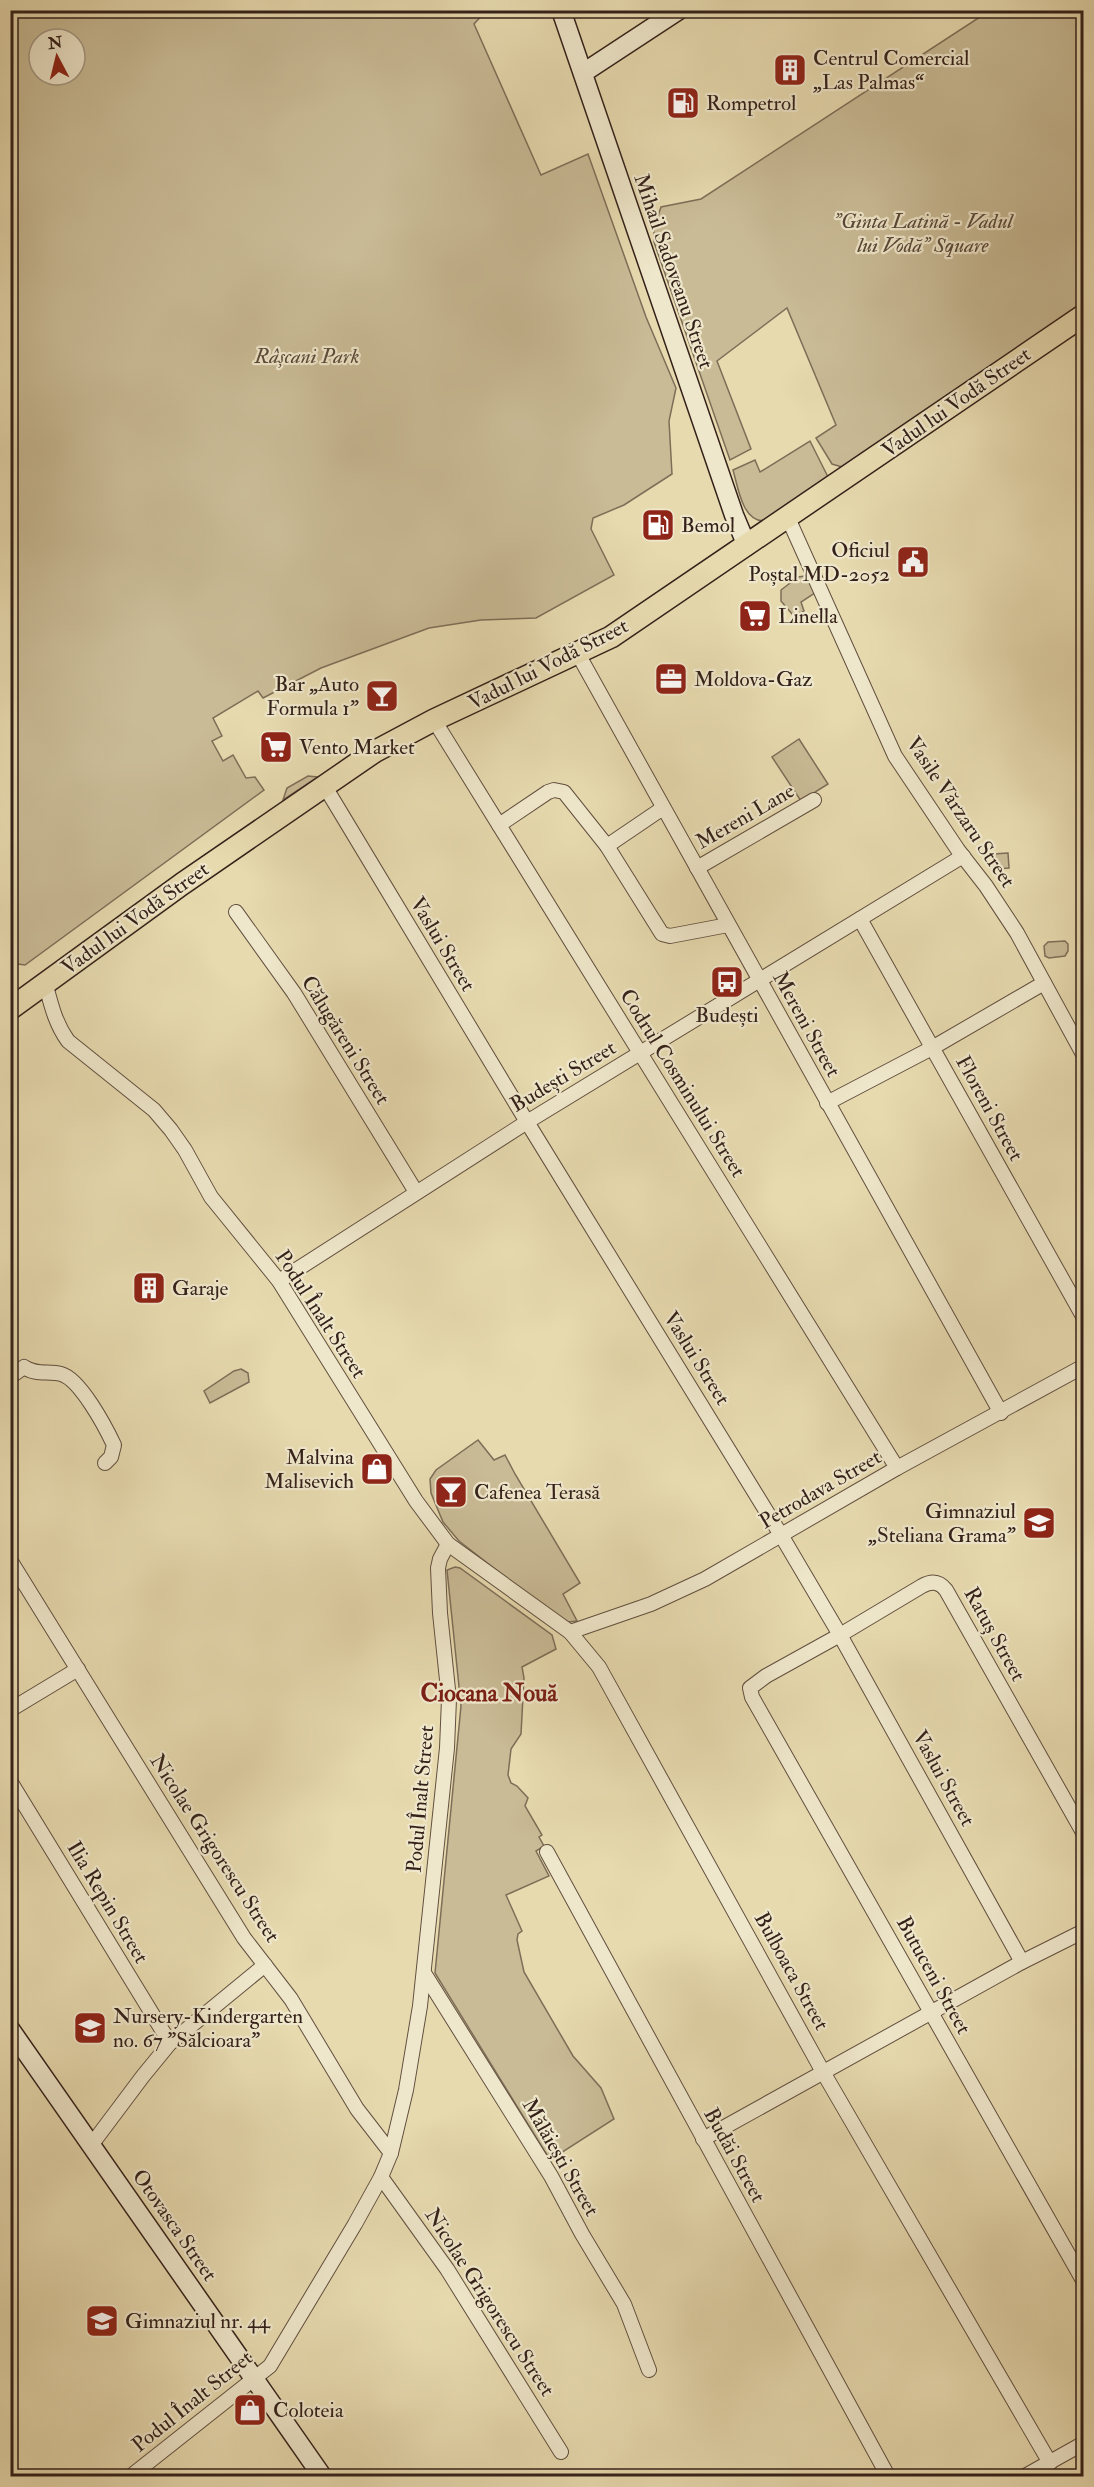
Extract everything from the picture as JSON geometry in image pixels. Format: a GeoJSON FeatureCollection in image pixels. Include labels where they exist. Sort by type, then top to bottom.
{"type":"FeatureCollection","features":[{"type":"Feature","properties":{"kind":"main road","name":"Vadul lui Vodă Street"},"geometry":{"type":"LineString","coordinates":[[10,1009],[324,785],[374,752],[434,720],[611,637],[1083,315]]}},
{"type":"Feature","properties":{"kind":"street","name":"Mihail Sadoveanu Street"},"geometry":{"type":"LineString","coordinates":[[561,10],[734,515],[747,546]]}},
{"type":"Feature","properties":{"kind":"street"},"geometry":{"type":"LineString","coordinates":[[583,73],[679,10]]}},
{"type":"Feature","properties":{"kind":"street","name":"Vasile Vărzaru Street"},"geometry":{"type":"LineString","coordinates":[[788,518],[895,756],[1011,924],[1083,1056]]}},
{"type":"Feature","properties":{"kind":"street","name":"Mereni Street"},"geometry":{"type":"LineString","coordinates":[[578,654],[1001,1413]]}},
{"type":"Feature","properties":{"kind":"street","name":"Codrul Cosminului Street"},"geometry":{"type":"LineString","coordinates":[[434,720],[897,1468]]}},
{"type":"Feature","properties":{"kind":"street","name":"Vaslui Street"},"geometry":{"type":"LineString","coordinates":[[324,785],[527,1122],[781,1535],[840,1635],[1022,1962]]}},
{"type":"Feature","properties":{"kind":"street"},"geometry":{"type":"LineString","coordinates":[[499,825],[548,792],[559,790],[564,792],[607,846],[662,934],[670,936],[728,925]]}},
{"type":"Feature","properties":{"kind":"street","name":"Mereni Lane"},"geometry":{"type":"LineString","coordinates":[[696,868],[814,800]]}},
{"type":"Feature","properties":{"kind":"street"},"geometry":{"type":"LineString","coordinates":[[607,846],[663,808]]}},
{"type":"Feature","properties":{"kind":"street","name":"Budești Street"},"geometry":{"type":"LineString","coordinates":[[279,1281],[527,1122],[963,856]]}},
{"type":"Feature","properties":{"kind":"street","name":"Călugăreni Street"},"geometry":{"type":"LineString","coordinates":[[236,912],[294,993],[416,1192]]}},
{"type":"Feature","properties":{"kind":"street","name":"Floreni Street"},"geometry":{"type":"LineString","coordinates":[[860,919],[1083,1318]]}},
{"type":"Feature","properties":{"kind":"street","name":"Podul Înalt Street"},"geometry":{"type":"LineString","coordinates":[[45,982],[55,1020],[65,1036],[154,1110],[185,1150],[211,1197],[279,1281],[416,1501],[448,1544],[438,1568],[449,1699],[447,1748],[424,1973],[410,2070],[391,2153],[381,2177],[306,2309],[270,2366],[131,2476]]}},
{"type":"Feature","properties":{"kind":"street"},"geometry":{"type":"LineString","coordinates":[[827,1103],[932,1048],[1044,983]]}},
{"type":"Feature","properties":{"kind":"street","name":"Petrodava Street"},"geometry":{"type":"LineString","coordinates":[[570,1632],[677,1593],[1083,1366]]}},
{"type":"Feature","properties":{"kind":"street"},"geometry":{"type":"LineString","coordinates":[[10,1377],[24,1367],[31,1372],[58,1373],[67,1376],[81,1388],[114,1445],[111,1457],[105,1463]]}},
{"type":"Feature","properties":{"kind":"street","name":"Bulboaca Street"},"geometry":{"type":"LineString","coordinates":[[448,1544],[570,1632],[599,1667],[824,2072],[1050,2463]]}},
{"type":"Feature","properties":{"kind":"street","name":"Nicolae Grigorescu Street"},"geometry":{"type":"LineString","coordinates":[[10,1560],[238,1929],[291,1999],[357,2109],[391,2153]]}},
{"type":"Feature","properties":{"kind":"street","name":"Ratuș Street"},"geometry":{"type":"LineString","coordinates":[[750,1688],[766,1676],[928,1583],[943,1586],[1083,1834]]}},
{"type":"Feature","properties":{"kind":"street"},"geometry":{"type":"LineString","coordinates":[[10,1710],[78,1669]]}},
{"type":"Feature","properties":{"kind":"street","name":"Butuceni Street"},"geometry":{"type":"LineString","coordinates":[[750,1688],[752,1697],[804,1785],[1083,2282]]}},
{"type":"Feature","properties":{"kind":"street","name":"Ilia Repin Street"},"geometry":{"type":"LineString","coordinates":[[10,1781],[170,2043]]}},
{"type":"Feature","properties":{"kind":"street","name":"Budăi Street"},"geometry":{"type":"LineString","coordinates":[[547,1852],[888,2476]]}},
{"type":"Feature","properties":{"kind":"street"},"geometry":{"type":"LineString","coordinates":[[703,2139],[930,2012],[1083,1931]]}},
{"type":"Feature","properties":{"kind":"street"},"geometry":{"type":"LineString","coordinates":[[92,2144],[170,2043],[265,1965]]}},
{"type":"Feature","properties":{"kind":"street","name":"Mălăiești Street"},"geometry":{"type":"LineString","coordinates":[[424,1973],[551,2176],[582,2234],[624,2304],[649,2370]]}},
{"type":"Feature","properties":{"kind":"street","name":"Otovasca Street"},"geometry":{"type":"LineString","coordinates":[[10,2029],[322,2476]]}},
{"type":"Feature","properties":{"kind":"street","name":"Nicolae Grigorescu Street"},"geometry":{"type":"LineString","coordinates":[[381,2177],[447,2269],[561,2452]]}},
{"type":"Feature","properties":{"kind":"street"},"geometry":{"type":"LineString","coordinates":[[1025,2476],[1083,2443]]}},
{"type":"Feature","properties":{"kind":"green space","name":"Râșcani Park"},"geometry":{"type":"Polygon","coordinates":[[[11,10],[486,11],[474,24],[541,175],[588,154],[646,317],[676,388],[669,421],[672,474],[624,505],[593,518],[591,529],[614,575],[536,618],[481,620],[429,628],[321,668],[263,698],[258,691],[213,718],[222,736],[212,741],[223,761],[233,755],[246,778],[255,777],[264,790],[25,965],[10,963],[11,10]]]}},
{"type":"Feature","properties":{"kind":"green space","name":"\"Ginta Latină - Vadul lui Vodă\" Square"},"geometry":{"type":"Polygon","coordinates":[[[989,11],[1083,11],[1083,304],[842,467],[832,464],[816,438],[836,425],[787,308],[717,361],[751,449],[730,460],[654,242],[654,228],[661,207],[701,199],[989,11]]]}},
{"type":"Feature","properties":{"kind":"green space"},"geometry":{"type":"Polygon","coordinates":[[[810,441],[828,477],[763,521],[750,515],[742,502],[733,470],[755,460],[760,472],[810,441]]]}},
{"type":"Feature","properties":{"kind":"green space"},"geometry":{"type":"Polygon","coordinates":[[[798,577],[811,578],[815,593],[801,602],[804,611],[792,614],[781,601],[781,590],[798,577]]]}},
{"type":"Feature","properties":{"kind":"green space"},"geometry":{"type":"Polygon","coordinates":[[[799,739],[828,784],[801,801],[772,757],[799,739]]]}},
{"type":"Feature","properties":{"kind":"green space"},"geometry":{"type":"Polygon","coordinates":[[[308,776],[318,777],[283,800],[287,788],[308,776]]]}},
{"type":"Feature","properties":{"kind":"green space"},"geometry":{"type":"Polygon","coordinates":[[[1008,853],[1009,868],[995,869],[993,854],[1008,853]]]}},
{"type":"Feature","properties":{"kind":"green space"},"geometry":{"type":"Polygon","coordinates":[[[1065,941],[1068,944],[1068,951],[1065,956],[1049,958],[1045,956],[1044,946],[1048,942],[1065,941]]]}},
{"type":"Feature","properties":{"kind":"green space"},"geometry":{"type":"Polygon","coordinates":[[[241,1369],[248,1373],[249,1382],[210,1403],[204,1391],[234,1371],[241,1369]]]}},
{"type":"Feature","properties":{"kind":"green space"},"geometry":{"type":"Polygon","coordinates":[[[478,1440],[494,1460],[505,1455],[580,1583],[563,1594],[577,1621],[568,1622],[550,1612],[459,1541],[443,1522],[431,1493],[430,1479],[436,1470],[478,1440]]]}},
{"type":"Feature","properties":{"kind":"green space"},"geometry":{"type":"Polygon","coordinates":[[[460,1568],[552,1635],[556,1649],[522,1667],[524,1678],[521,1734],[511,1749],[508,1775],[511,1783],[528,1798],[525,1806],[542,1835],[539,1837],[544,1846],[536,1851],[549,1876],[506,1895],[522,1931],[518,1934],[517,1940],[524,1972],[573,2056],[601,2088],[614,2119],[550,2160],[435,1973],[461,1706],[447,1570],[460,1568]]]}},
{"type":"Feature","properties":{"kind":"place","name":"Centrul Comercial „Las Palmas“"},"geometry":{"type":"Point","coordinates":[790,70]}},
{"type":"Feature","properties":{"kind":"place","name":"Rompetrol"},"geometry":{"type":"Point","coordinates":[683,103]}},
{"type":"Feature","properties":{"kind":"place","name":"Bemol"},"geometry":{"type":"Point","coordinates":[658,525]}},
{"type":"Feature","properties":{"kind":"place","name":"Oficiul Poștal MD-2052"},"geometry":{"type":"Point","coordinates":[913,562]}},
{"type":"Feature","properties":{"kind":"place","name":"Linella"},"geometry":{"type":"Point","coordinates":[755,616]}},
{"type":"Feature","properties":{"kind":"place","name":"Moldova-Gaz"},"geometry":{"type":"Point","coordinates":[671,679]}},
{"type":"Feature","properties":{"kind":"place","name":"Bar „Auto Formula 1”"},"geometry":{"type":"Point","coordinates":[382,696]}},
{"type":"Feature","properties":{"kind":"place","name":"Vento Market"},"geometry":{"type":"Point","coordinates":[276,747]}},
{"type":"Feature","properties":{"kind":"place","name":"Budești"},"geometry":{"type":"Point","coordinates":[727,982]}},
{"type":"Feature","properties":{"kind":"place","name":"Garaje"},"geometry":{"type":"Point","coordinates":[149,1288]}},
{"type":"Feature","properties":{"kind":"place","name":"Malvina Malisevich"},"geometry":{"type":"Point","coordinates":[377,1469]}},
{"type":"Feature","properties":{"kind":"place","name":"Cafenea Terasă"},"geometry":{"type":"Point","coordinates":[451,1492]}},
{"type":"Feature","properties":{"kind":"place","name":"Gimnaziul „Steliana Grama”"},"geometry":{"type":"Point","coordinates":[1039,1523]}},
{"type":"Feature","properties":{"kind":"place","name":"Nursery-Kindergarten no. 67 \"Sălcioara\""},"geometry":{"type":"Point","coordinates":[90,2028]}},
{"type":"Feature","properties":{"kind":"place","name":"Gimnaziul nr. 44"},"geometry":{"type":"Point","coordinates":[102,2321]}},
{"type":"Feature","properties":{"kind":"place","name":"Coloteia"},"geometry":{"type":"Point","coordinates":[250,2410]}},
{"type":"Feature","properties":{"kind":"district","name":"Ciocana Nouă"},"geometry":{"type":"Point","coordinates":[489,1693]}}]}
